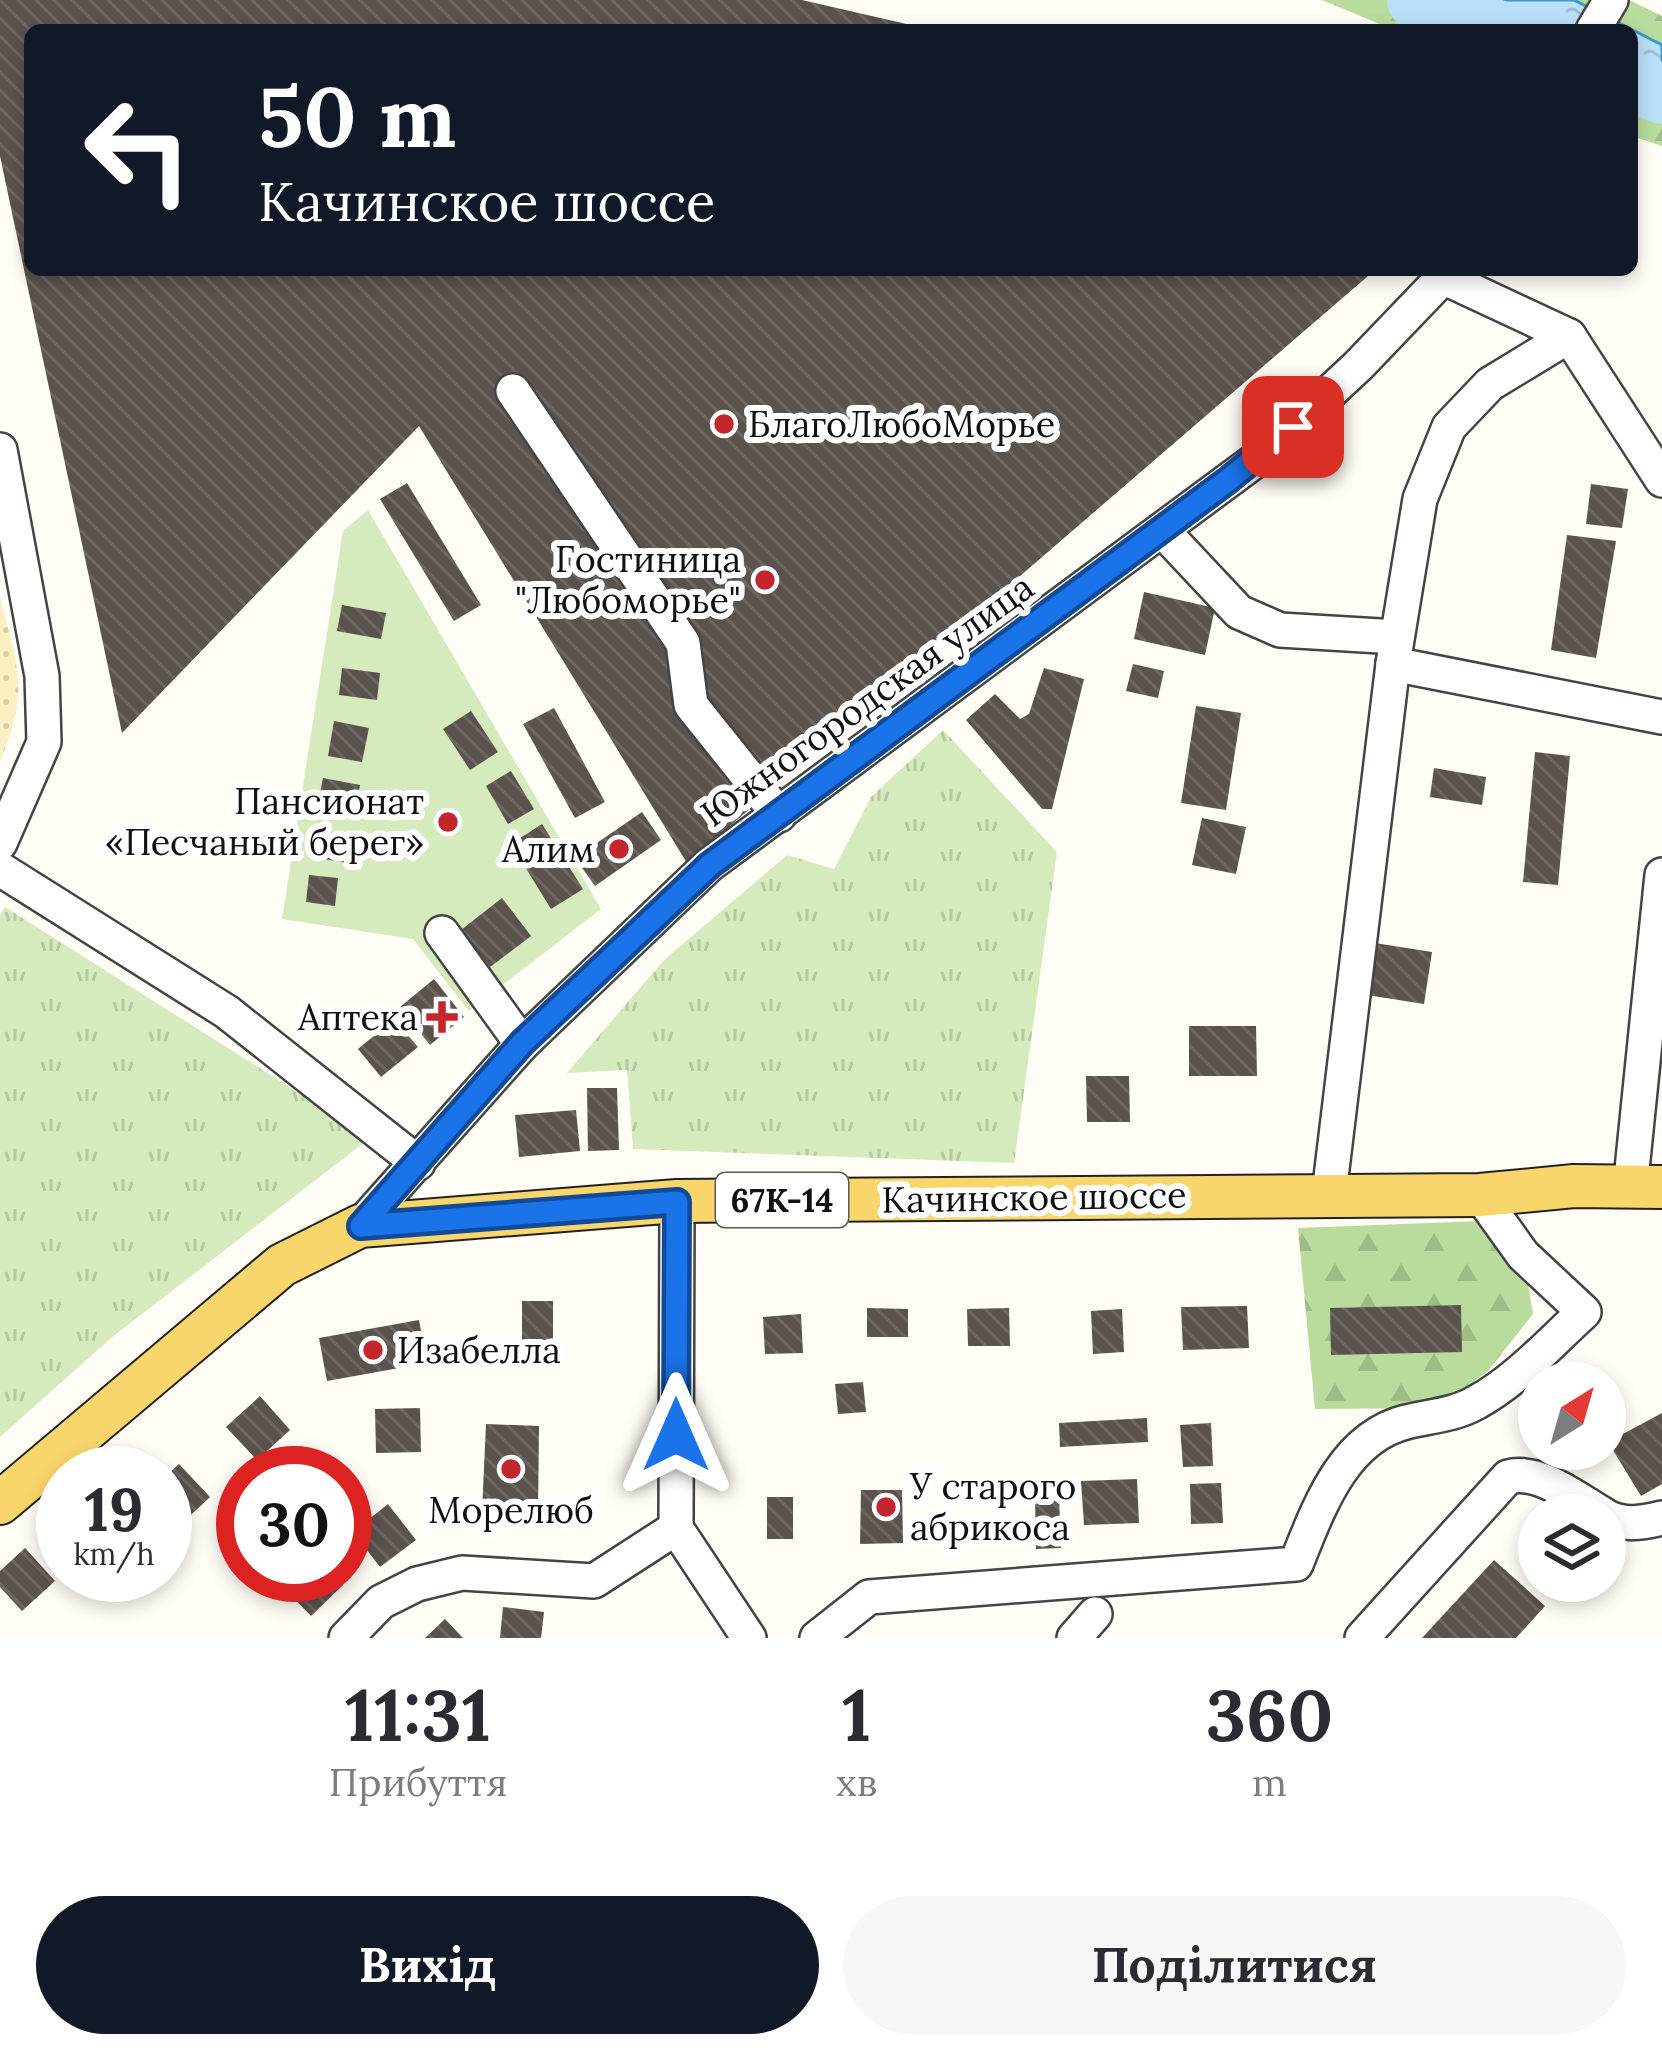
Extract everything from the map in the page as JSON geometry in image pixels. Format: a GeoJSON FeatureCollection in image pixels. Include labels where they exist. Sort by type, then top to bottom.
{"type":"FeatureCollection","features":[{"type":"Feature","properties":{"kind":"main road","name":"Качинское шоссе"},"geometry":{"type":"LineString","coordinates":[[0,1504],[282,1265],[361,1226],[677,1202],[1480,1195],[1574,1186],[1646,1188]]}},
{"type":"Feature","properties":{"kind":"street","name":"Южногородская улица"},"geometry":{"type":"LineString","coordinates":[[361,1226],[522,1043],[710,865],[1260,457],[1445,276]]}},
{"type":"Feature","properties":{"kind":"street"},"geometry":{"type":"LineString","coordinates":[[1451,276],[1569,336],[1662,480]]}},
{"type":"Feature","properties":{"kind":"street"},"geometry":{"type":"LineString","coordinates":[[1329,1194],[1395,651],[1420,500],[1449,427],[1490,384],[1569,336]]}},
{"type":"Feature","properties":{"kind":"street"},"geometry":{"type":"LineString","coordinates":[[513,391],[683,643],[691,705],[779,814]]}},
{"type":"Feature","properties":{"kind":"street"},"geometry":{"type":"LineString","coordinates":[[0,450],[42,676],[44,742],[0,843]]}},
{"type":"Feature","properties":{"kind":"street"},"geometry":{"type":"LineString","coordinates":[[1162,530],[1239,612],[1280,630],[1395,651],[1662,717]]}},
{"type":"Feature","properties":{"kind":"street"},"geometry":{"type":"LineString","coordinates":[[0,869],[227,1012],[418,1162]]}},
{"type":"Feature","properties":{"kind":"street"},"geometry":{"type":"LineString","coordinates":[[1646,1188],[1661,885]]}},
{"type":"Feature","properties":{"kind":"street"},"geometry":{"type":"LineString","coordinates":[[442,933],[522,1043]]}},
{"type":"Feature","properties":{"kind":"street"},"geometry":{"type":"LineString","coordinates":[[817,1638],[869,1598],[1296,1564],[1330,1484],[1366,1443],[1401,1423],[1476,1403],[1584,1312],[1523,1255],[1480,1195]]}},
{"type":"Feature","properties":{"kind":"street"},"geometry":{"type":"LineString","coordinates":[[677,1202],[676,1528],[748,1638]]}},
{"type":"Feature","properties":{"kind":"street"},"geometry":{"type":"LineString","coordinates":[[1362,1638],[1508,1477],[1533,1477],[1565,1494]]}},
{"type":"Feature","properties":{"kind":"street"},"geometry":{"type":"LineString","coordinates":[[1626,1523],[1662,1518]]}},
{"type":"Feature","properties":{"kind":"street"},"geometry":{"type":"LineString","coordinates":[[346,1638],[381,1602],[418,1585],[462,1573],[594,1581],[676,1528]]}},
{"type":"Feature","properties":{"kind":"green space"},"geometry":{"type":"Polygon","coordinates":[[[1322,0],[1629,0],[1662,16],[1662,146],[1638,138],[1638,24],[1380,24],[1322,0]]]}},
{"type":"Feature","properties":{"kind":"green space"},"geometry":{"type":"Polygon","coordinates":[[[368,510],[601,909],[469,1011],[413,939],[282,919],[343,531],[368,510]]]}},
{"type":"Feature","properties":{"kind":"green space"},"geometry":{"type":"Polygon","coordinates":[[[943,730],[1057,852],[1014,1163],[633,1149],[627,1070],[567,1073],[664,960],[787,855],[834,869],[871,797],[943,730]]]}},
{"type":"Feature","properties":{"kind":"green space"},"geometry":{"type":"Polygon","coordinates":[[[5,907],[370,1138],[111,1338],[0,1437],[0,915],[5,907]]]}},
{"type":"Feature","properties":{"kind":"green space"},"geometry":{"type":"Polygon","coordinates":[[[1481,1221],[1524,1261],[1533,1314],[1488,1371],[1437,1408],[1315,1409],[1298,1228],[1481,1221]]]}},
{"type":"Feature","properties":{"kind":"sand"},"geometry":{"type":"Polygon","coordinates":[[[0,598],[12,643],[18,697],[0,761],[0,598]]]}},
{"type":"Feature","properties":{"kind":"water"},"geometry":{"type":"Polygon","coordinates":[[[1417,0],[1574,0],[1621,24],[1481,24],[1417,0]]]}},
{"type":"Feature","properties":{"kind":"water"},"geometry":{"type":"Polygon","coordinates":[[[1638,33],[1662,45],[1662,94],[1638,84],[1638,33]]]}},
{"type":"Feature","properties":{"kind":"building","name":"Гостиница \"Любоморье\""},"geometry":{"type":"Polygon","coordinates":[[[0,0],[802,0],[907,24],[24,24],[24,270],[0,156],[0,0]]]}},
{"type":"Feature","properties":{"kind":"building","name":"Гостиница \"Любоморье\""},"geometry":{"type":"Polygon","coordinates":[[[25,276],[1368,276],[687,863],[419,426],[122,733],[25,276]]]}},
{"type":"Feature","properties":{"kind":"building"},"geometry":{"type":"Polygon","coordinates":[[[407,483],[481,605],[454,621],[380,499],[407,483]]]}},
{"type":"Feature","properties":{"kind":"building"},"geometry":{"type":"Polygon","coordinates":[[[1591,484],[1628,489],[1622,528],[1586,524],[1591,484]]]}},
{"type":"Feature","properties":{"kind":"building"},"geometry":{"type":"Polygon","coordinates":[[[1567,535],[1616,541],[1596,658],[1551,650],[1567,535]]]}},
{"type":"Feature","properties":{"kind":"building"},"geometry":{"type":"Polygon","coordinates":[[[1144,592],[1215,608],[1205,655],[1134,639],[1144,592]]]}},
{"type":"Feature","properties":{"kind":"building"},"geometry":{"type":"Polygon","coordinates":[[[342,605],[386,613],[381,639],[337,631],[342,605]]]}},
{"type":"Feature","properties":{"kind":"building"},"geometry":{"type":"Polygon","coordinates":[[[1133,664],[1164,671],[1158,698],[1126,691],[1133,664]]]}},
{"type":"Feature","properties":{"kind":"building"},"geometry":{"type":"Polygon","coordinates":[[[342,668],[380,673],[377,700],[339,695],[342,668]]]}},
{"type":"Feature","properties":{"kind":"building"},"geometry":{"type":"Polygon","coordinates":[[[1044,668],[1084,679],[1052,809],[1042,809],[966,720],[995,694],[1020,719],[1029,714],[1044,668]]]}},
{"type":"Feature","properties":{"kind":"building"},"geometry":{"type":"Polygon","coordinates":[[[1196,706],[1241,713],[1226,810],[1181,803],[1196,706]]]}},
{"type":"Feature","properties":{"kind":"building"},"geometry":{"type":"Polygon","coordinates":[[[554,708],[605,802],[575,818],[523,724],[554,708]]]}},
{"type":"Feature","properties":{"kind":"building"},"geometry":{"type":"Polygon","coordinates":[[[471,711],[498,752],[470,770],[443,729],[471,711]]]}},
{"type":"Feature","properties":{"kind":"building"},"geometry":{"type":"Polygon","coordinates":[[[334,721],[369,728],[362,762],[328,756],[334,721]]]}},
{"type":"Feature","properties":{"kind":"building"},"geometry":{"type":"Polygon","coordinates":[[[1535,752],[1570,756],[1558,885],[1523,882],[1535,752]]]}},
{"type":"Feature","properties":{"kind":"building"},"geometry":{"type":"Polygon","coordinates":[[[1434,768],[1486,777],[1482,805],[1430,797],[1434,768]]]}},
{"type":"Feature","properties":{"kind":"building"},"geometry":{"type":"Polygon","coordinates":[[[511,771],[534,809],[508,824],[486,786],[511,771]]]}},
{"type":"Feature","properties":{"kind":"building"},"geometry":{"type":"Polygon","coordinates":[[[323,778],[360,785],[355,815],[317,808],[323,778]]]}},
{"type":"Feature","properties":{"kind":"building"},"geometry":{"type":"Polygon","coordinates":[[[642,812],[661,840],[595,886],[575,858],[642,812]]]}},
{"type":"Feature","properties":{"kind":"building"},"geometry":{"type":"Polygon","coordinates":[[[1202,818],[1246,827],[1236,874],[1192,865],[1202,818]]]}},
{"type":"Feature","properties":{"kind":"building"},"geometry":{"type":"Polygon","coordinates":[[[542,824],[583,889],[551,909],[511,844],[542,824]]]}},
{"type":"Feature","properties":{"kind":"building"},"geometry":{"type":"Polygon","coordinates":[[[317,830],[352,836],[347,863],[313,857],[317,830]]]}},
{"type":"Feature","properties":{"kind":"building"},"geometry":{"type":"Polygon","coordinates":[[[309,875],[338,878],[335,906],[306,902],[309,875]]]}},
{"type":"Feature","properties":{"kind":"building"},"geometry":{"type":"Polygon","coordinates":[[[502,898],[531,936],[490,967],[461,930],[502,898]]]}},
{"type":"Feature","properties":{"kind":"building"},"geometry":{"type":"Polygon","coordinates":[[[1375,943],[1432,952],[1424,1004],[1367,995],[1375,943]]]}},
{"type":"Feature","properties":{"kind":"building"},"geometry":{"type":"Polygon","coordinates":[[[434,979],[464,1017],[430,1045],[400,1007],[434,979]]]}},
{"type":"Feature","properties":{"kind":"building"},"geometry":{"type":"Polygon","coordinates":[[[394,1019],[418,1047],[381,1077],[358,1049],[394,1019]]]}},
{"type":"Feature","properties":{"kind":"building"},"geometry":{"type":"Polygon","coordinates":[[[1189,1026],[1256,1026],[1257,1076],[1189,1076],[1189,1026]]]}},
{"type":"Feature","properties":{"kind":"building"},"geometry":{"type":"Polygon","coordinates":[[[1086,1076],[1129,1076],[1130,1122],[1087,1122],[1086,1076]]]}},
{"type":"Feature","properties":{"kind":"building"},"geometry":{"type":"Polygon","coordinates":[[[587,1088],[617,1088],[619,1150],[588,1151],[587,1088]]]}},
{"type":"Feature","properties":{"kind":"building"},"geometry":{"type":"Polygon","coordinates":[[[576,1110],[580,1151],[519,1157],[515,1115],[576,1110]]]}},
{"type":"Feature","properties":{"kind":"building"},"geometry":{"type":"Polygon","coordinates":[[[522,1301],[553,1301],[553,1355],[522,1354],[522,1301]]]}},
{"type":"Feature","properties":{"kind":"building"},"geometry":{"type":"Polygon","coordinates":[[[1461,1305],[1462,1352],[1331,1355],[1330,1308],[1461,1305]]]}},
{"type":"Feature","properties":{"kind":"building"},"geometry":{"type":"Polygon","coordinates":[[[1247,1306],[1249,1348],[1183,1350],[1181,1307],[1247,1306]]]}},
{"type":"Feature","properties":{"kind":"building"},"geometry":{"type":"Polygon","coordinates":[[[867,1308],[908,1309],[908,1337],[867,1337],[867,1308]]]}},
{"type":"Feature","properties":{"kind":"building"},"geometry":{"type":"Polygon","coordinates":[[[1009,1308],[1010,1346],[968,1346],[967,1309],[1009,1308]]]}},
{"type":"Feature","properties":{"kind":"building"},"geometry":{"type":"Polygon","coordinates":[[[1122,1309],[1124,1352],[1093,1354],[1091,1311],[1122,1309]]]}},
{"type":"Feature","properties":{"kind":"building"},"geometry":{"type":"Polygon","coordinates":[[[801,1314],[803,1353],[765,1354],[763,1317],[801,1314]]]}},
{"type":"Feature","properties":{"kind":"building","name":"Изабелла"},"geometry":{"type":"Polygon","coordinates":[[[419,1320],[427,1363],[327,1381],[319,1338],[419,1320]]]}},
{"type":"Feature","properties":{"kind":"building"},"geometry":{"type":"Polygon","coordinates":[[[863,1382],[866,1412],[838,1414],[835,1384],[863,1382]]]}},
{"type":"Feature","properties":{"kind":"building"},"geometry":{"type":"Polygon","coordinates":[[[260,1396],[290,1430],[272,1446],[244,1446],[226,1427],[260,1396]]]}},
{"type":"Feature","properties":{"kind":"building"},"geometry":{"type":"Polygon","coordinates":[[[420,1408],[421,1452],[376,1453],[375,1409],[420,1408]]]}},
{"type":"Feature","properties":{"kind":"building"},"geometry":{"type":"Polygon","coordinates":[[[1662,1413],[1662,1484],[1641,1496],[1625,1470],[1626,1432],[1662,1413]]]}},
{"type":"Feature","properties":{"kind":"building"},"geometry":{"type":"Polygon","coordinates":[[[1147,1418],[1148,1442],[1060,1447],[1059,1423],[1147,1418]]]}},
{"type":"Feature","properties":{"kind":"building"},"geometry":{"type":"Polygon","coordinates":[[[1211,1423],[1213,1466],[1183,1467],[1180,1425],[1211,1423]]]}},
{"type":"Feature","properties":{"kind":"building","name":"Морелюб"},"geometry":{"type":"Polygon","coordinates":[[[486,1424],[539,1426],[538,1514],[482,1512],[486,1424]]]}},
{"type":"Feature","properties":{"kind":"building"},"geometry":{"type":"Polygon","coordinates":[[[192,1478],[210,1497],[192,1514],[192,1478]]]}},
{"type":"Feature","properties":{"kind":"building"},"geometry":{"type":"Polygon","coordinates":[[[1137,1479],[1139,1523],[1084,1525],[1081,1481],[1137,1479]]]}},
{"type":"Feature","properties":{"kind":"building"},"geometry":{"type":"Polygon","coordinates":[[[1221,1483],[1223,1523],[1191,1524],[1190,1484],[1221,1483]]]}},
{"type":"Feature","properties":{"kind":"building"},"geometry":{"type":"Polygon","coordinates":[[[861,1490],[902,1490],[903,1543],[860,1544],[861,1490]]]}},
{"type":"Feature","properties":{"kind":"building"},"geometry":{"type":"Polygon","coordinates":[[[1059,1496],[1061,1548],[1036,1549],[1035,1497],[1059,1496]]]}},
{"type":"Feature","properties":{"kind":"building"},"geometry":{"type":"Polygon","coordinates":[[[767,1497],[793,1497],[793,1539],[767,1539],[767,1497]]]}},
{"type":"Feature","properties":{"kind":"building"},"geometry":{"type":"Polygon","coordinates":[[[388,1504],[416,1540],[380,1567],[372,1557],[372,1517],[388,1504]]]}},
{"type":"Feature","properties":{"kind":"building"},"geometry":{"type":"Polygon","coordinates":[[[25,1548],[36,1560],[36,1598],[22,1611],[0,1587],[0,1571],[25,1548]]]}},
{"type":"Feature","properties":{"kind":"building"},"geometry":{"type":"Polygon","coordinates":[[[1494,1560],[1518,1582],[1518,1602],[1545,1606],[1516,1638],[1422,1638],[1494,1560]]]}},
{"type":"Feature","properties":{"kind":"building"},"geometry":{"type":"Polygon","coordinates":[[[297,1602],[325,1602],[311,1616],[297,1602]]]}},
{"type":"Feature","properties":{"kind":"building"},"geometry":{"type":"Polygon","coordinates":[[[503,1607],[544,1612],[541,1638],[500,1638],[503,1607]]]}},
{"type":"Feature","properties":{"kind":"building"},"geometry":{"type":"Polygon","coordinates":[[[445,1619],[463,1638],[425,1638],[445,1619]]]}},
{"type":"Feature","properties":{"kind":"waterway"},"geometry":{"type":"LineString","coordinates":[[1417,0],[1481,24]]}},
{"type":"Feature","properties":{"kind":"waterway"},"geometry":{"type":"LineString","coordinates":[[1638,84],[1662,94]]}},
{"type":"Feature","properties":{"kind":"place","name":"БлагоЛюбоМорье"},"geometry":{"type":"Point","coordinates":[724,424]}},
{"type":"Feature","properties":{"kind":"place","name":"Гостиница \"Любоморье\""},"geometry":{"type":"Point","coordinates":[765,580]}},
{"type":"Feature","properties":{"kind":"place","name":"Пансионат «Песчаный берег»"},"geometry":{"type":"Point","coordinates":[448,822]}},
{"type":"Feature","properties":{"kind":"place","name":"Алим"},"geometry":{"type":"Point","coordinates":[619,849]}},
{"type":"Feature","properties":{"kind":"place","name":"Аптека"},"geometry":{"type":"Point","coordinates":[442,1017]}},
{"type":"Feature","properties":{"kind":"place","name":"Изабелла"},"geometry":{"type":"Point","coordinates":[373,1350]}},
{"type":"Feature","properties":{"kind":"place","name":"Морелюб"},"geometry":{"type":"Point","coordinates":[511,1469]}},
{"type":"Feature","properties":{"kind":"place","name":"У старого абрикоса"},"geometry":{"type":"Point","coordinates":[886,1507]}},
{"type":"Feature","properties":{"kind":"route"},"geometry":{"type":"LineString","coordinates":[[676,1435],[677,1202],[361,1226],[522,1043],[710,865],[1260,457],[1293,427]]}}]}
